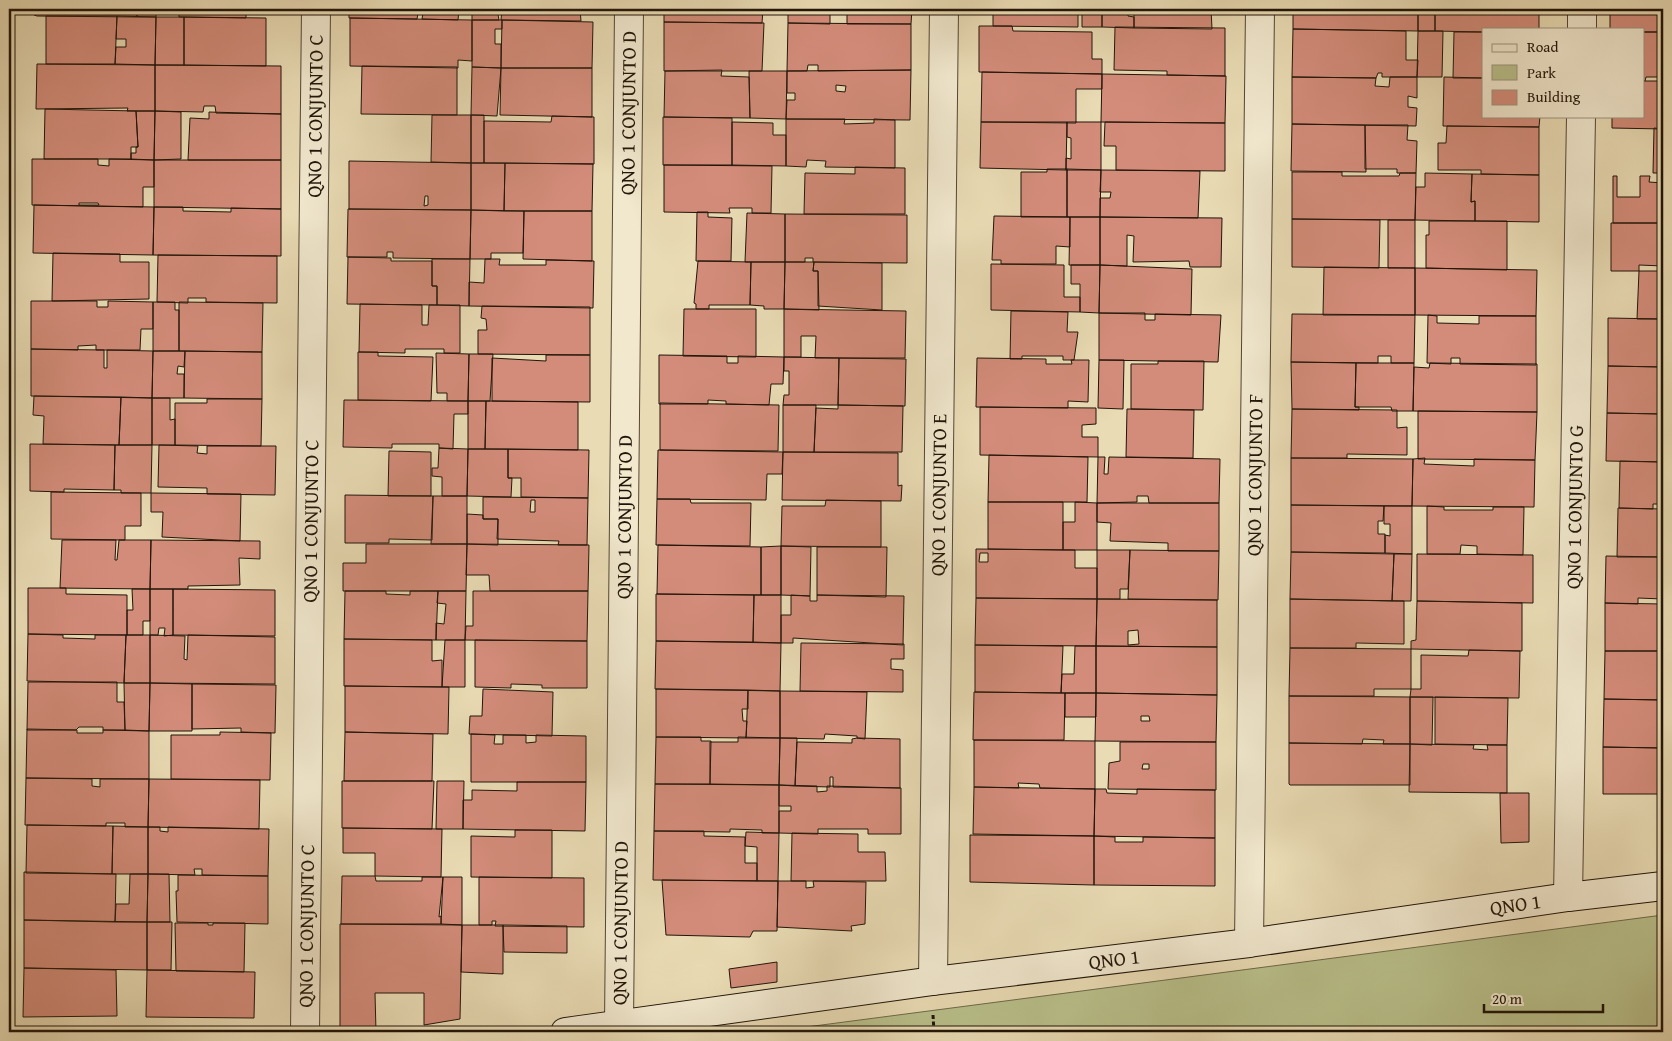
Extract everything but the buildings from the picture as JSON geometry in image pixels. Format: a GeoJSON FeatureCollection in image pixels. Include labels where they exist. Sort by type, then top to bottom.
{"type":"FeatureCollection","features":[{"type":"Feature","properties":{"kind":"street","name":"QNO 1 CONJUNTO C"},"geometry":{"type":"LineString","coordinates":[[305,1032],[316,9]]}},
{"type":"Feature","properties":{"kind":"street","name":"QNO 1 CONJUNTO D"},"geometry":{"type":"LineString","coordinates":[[619,1025],[629,9]]}},
{"type":"Feature","properties":{"kind":"street","name":"QNO 1 CONJUNTO E"},"geometry":{"type":"LineString","coordinates":[[933,981],[944,9]]}},
{"type":"Feature","properties":{"kind":"street","name":"QNO 1 CONJUNTO F"},"geometry":{"type":"LineString","coordinates":[[1249,943],[1260,9]]}},
{"type":"Feature","properties":{"kind":"street"},"geometry":{"type":"LineString","coordinates":[[1582,9],[1582,28]]}},
{"type":"Feature","properties":{"kind":"street","name":"QNO 1 CONJUNTO G"},"geometry":{"type":"LineString","coordinates":[[1568,897],[1581,118]]}},
{"type":"Feature","properties":{"kind":"street","name":"QNO 1"},"geometry":{"type":"LineString","coordinates":[[565,1032],[933,981],[1249,943],[1568,897],[1663,886]]}},
{"type":"Feature","properties":{"kind":"green space"},"geometry":{"type":"Polygon","coordinates":[[[1663,915],[1663,1032],[768,1032],[1663,915]]]}}]}
